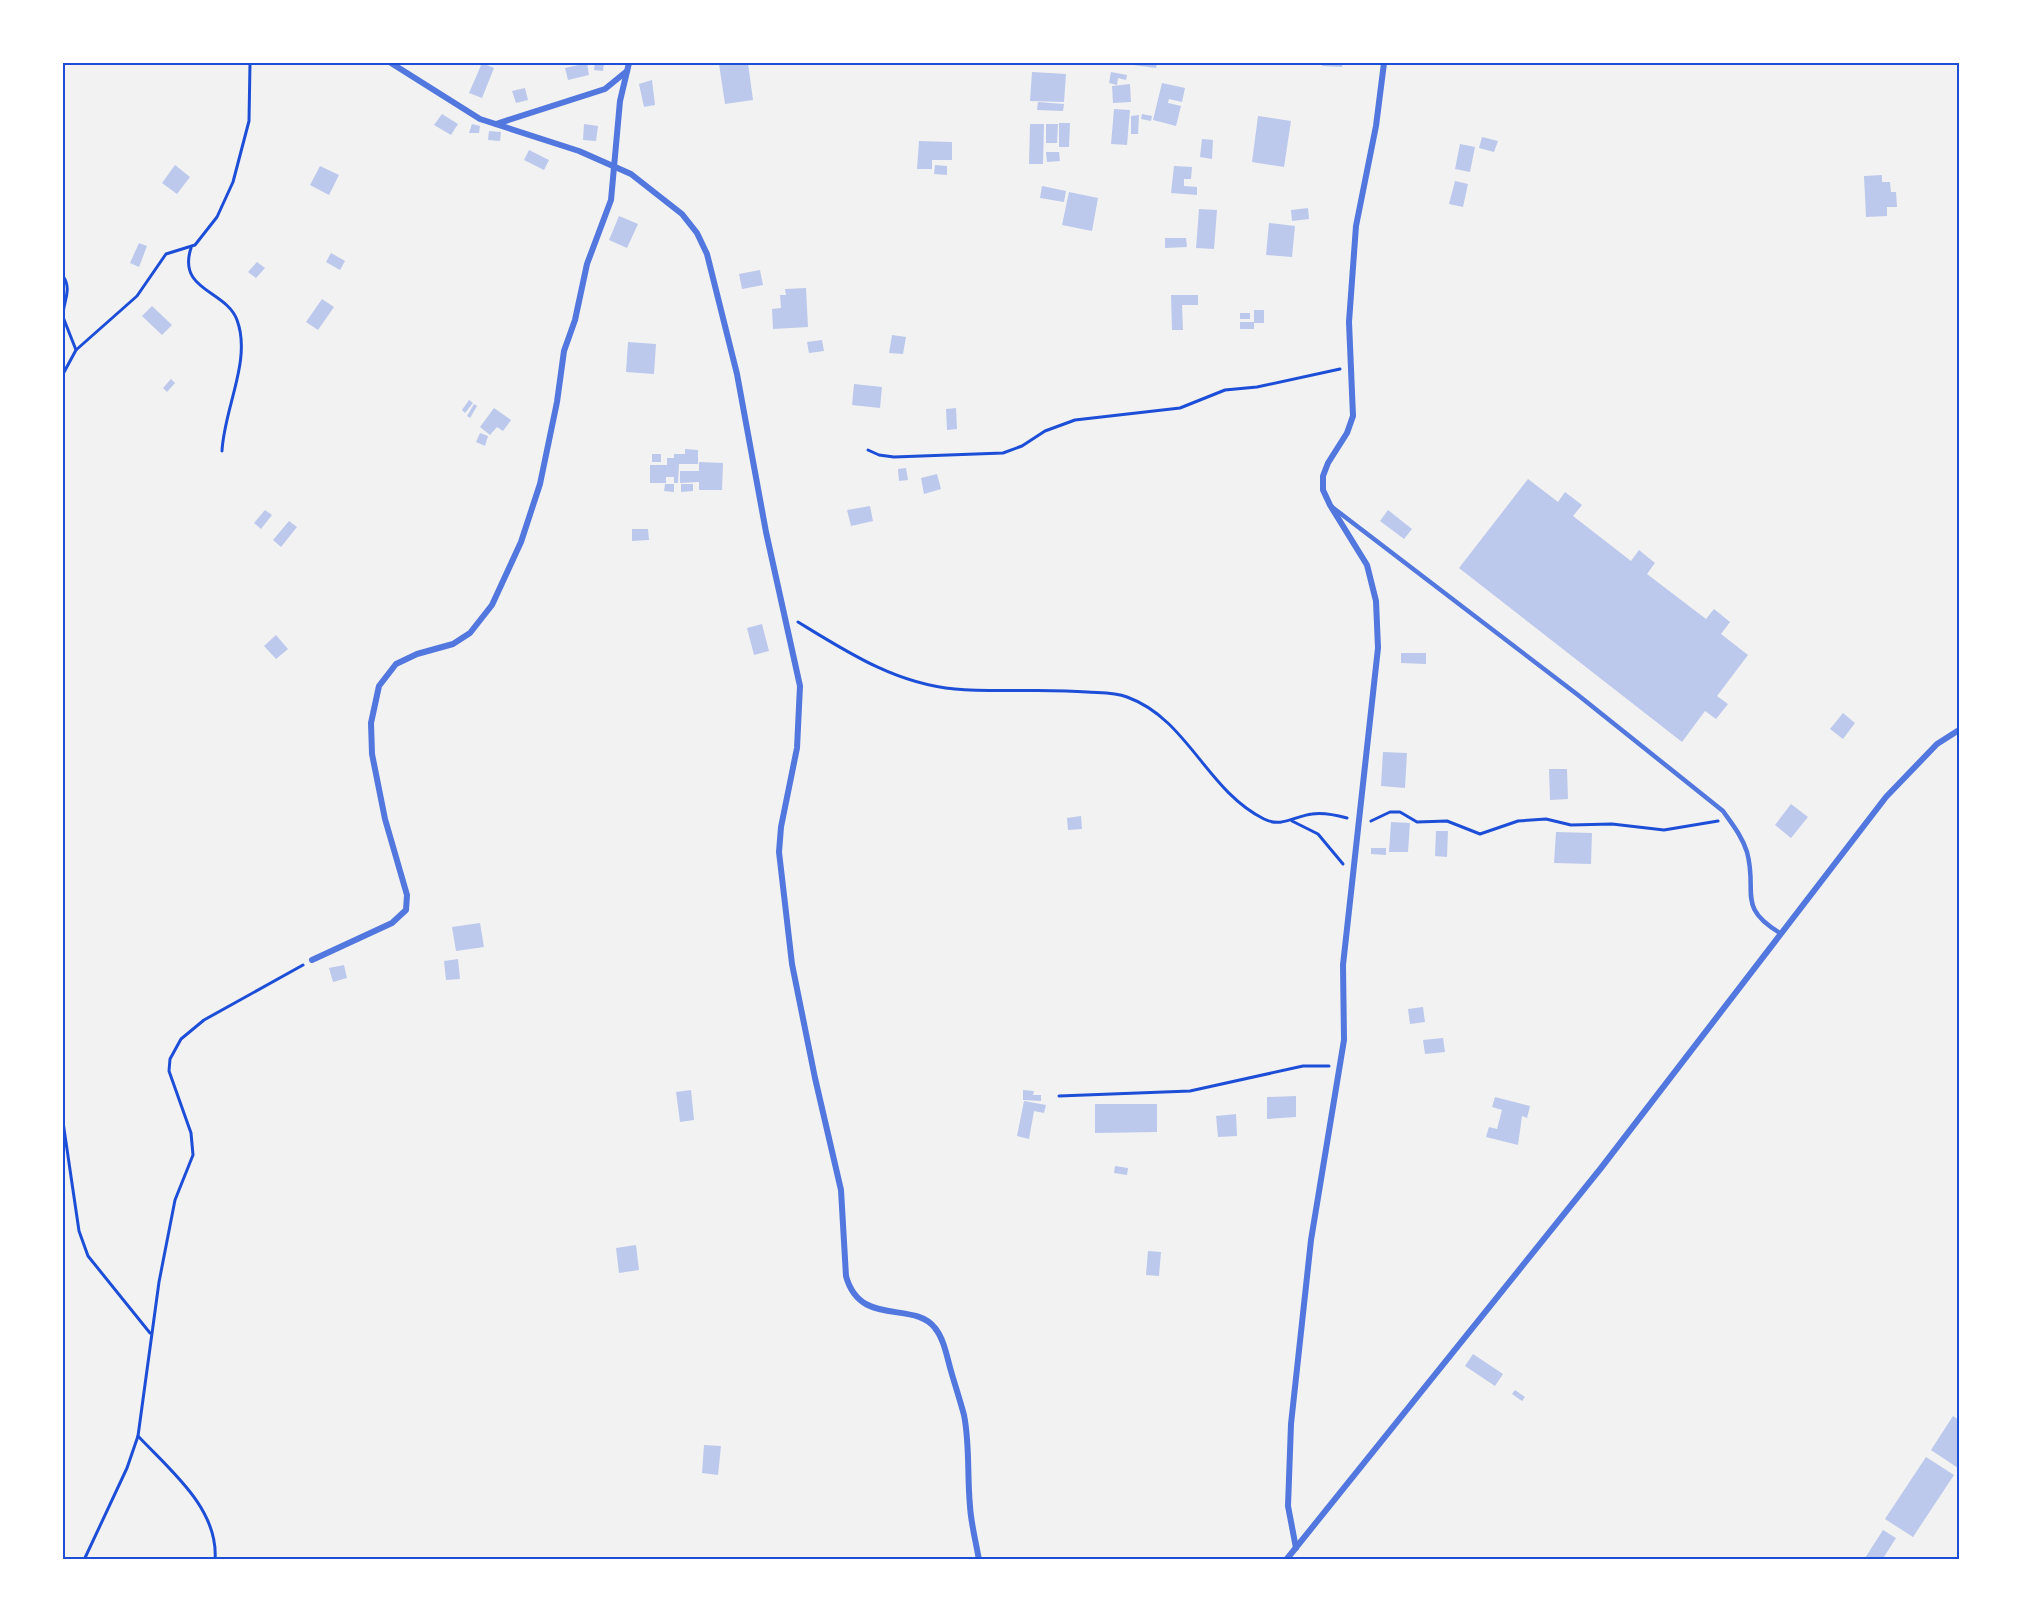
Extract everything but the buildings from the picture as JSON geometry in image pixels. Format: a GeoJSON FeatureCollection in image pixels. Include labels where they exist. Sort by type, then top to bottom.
{"type":"FeatureCollection","features":[{"type":"Feature","properties":{"kind":"street"},"geometry":{"type":"LineString","coordinates":[[392,63],[451,103],[495,124],[614,164],[637,178],[682,213],[697,233],[707,254],[737,374],[766,532],[797,664],[801,706],[797,748],[781,827],[779,852],[792,964],[841,1190],[846,1276],[852,1291],[866,1304],[878,1310],[926,1320],[935,1327],[942,1339],[964,1414],[968,1443],[970,1507],[979,1560]]}},
{"type":"Feature","properties":{"kind":"street"},"geometry":{"type":"LineString","coordinates":[[1296,1548],[1288,1506],[1291,1424],[1311,1240],[1340,1067],[1345,1020],[1343,964],[1360,822],[1379,623],[1367,565],[1330,505],[1323,489],[1323,476],[1351,425],[1353,408],[1349,322],[1356,226],[1376,126],[1384,63]]}},
{"type":"Feature","properties":{"kind":"street"},"geometry":{"type":"LineString","coordinates":[[495,124],[605,89],[629,66]]}},
{"type":"Feature","properties":{"kind":"street"},"geometry":{"type":"LineString","coordinates":[[312,960],[392,923],[406,910],[406,895],[372,754],[371,723],[379,686],[396,664],[417,654],[453,644],[470,633],[492,606],[534,506],[557,402],[564,351],[575,320],[587,264],[608,211],[620,101],[629,66]]}},
{"type":"Feature","properties":{"kind":"street"},"geometry":{"type":"LineString","coordinates":[[1286,1560],[1601,1168],[1780,933],[1912,767],[1937,744],[1959,730]]}},
{"type":"Feature","properties":{"kind":"lane"},"geometry":{"type":"LineString","coordinates":[[1330,505],[1638,741],[1683,777],[1728,819],[1747,851],[1755,914],[1765,924],[1780,933]]}},
{"type":"Feature","properties":{"kind":"path"},"geometry":{"type":"LineString","coordinates":[[63,374],[76,350],[142,291],[153,270],[166,254],[191,248],[201,240],[217,217],[233,183],[249,121],[250,63]]}},
{"type":"Feature","properties":{"kind":"path"},"geometry":{"type":"LineString","coordinates":[[191,248],[188,258],[190,273],[235,315],[242,348],[227,411],[222,451]]}},
{"type":"Feature","properties":{"kind":"path"},"geometry":{"type":"LineString","coordinates":[[63,276],[68,285],[68,292],[63,315],[76,350]]}},
{"type":"Feature","properties":{"kind":"path"},"geometry":{"type":"LineString","coordinates":[[868,450],[879,455],[894,457],[1003,453],[1022,446],[1045,431],[1075,420],[1180,408],[1225,390],[1257,387],[1351,367]]}},
{"type":"Feature","properties":{"kind":"path"},"geometry":{"type":"LineString","coordinates":[[785,613],[864,661],[929,685],[956,689],[1062,689],[1107,692],[1143,703],[1161,714],[1177,730],[1210,774],[1246,807],[1272,822],[1323,813],[1369,822],[1390,812],[1400,812],[1417,822],[1447,821],[1480,834],[1518,821],[1546,819],[1571,825],[1612,825],[1664,830],[1728,819]]}},
{"type":"Feature","properties":{"kind":"path"},"geometry":{"type":"LineString","coordinates":[[1290,820],[1318,834],[1332,848],[1353,879]]}},
{"type":"Feature","properties":{"kind":"path"},"geometry":{"type":"LineString","coordinates":[[84,1560],[127,1468],[138,1436],[150,1333],[175,1200],[193,1155],[191,1133],[169,1071],[175,1046],[191,1030],[221,1009],[312,960]]}},
{"type":"Feature","properties":{"kind":"path"},"geometry":{"type":"LineString","coordinates":[[1059,1096],[1190,1092],[1303,1066],[1340,1067]]}},
{"type":"Feature","properties":{"kind":"path"},"geometry":{"type":"LineString","coordinates":[[63,1122],[79,1231],[86,1250],[96,1269],[150,1333]]}},
{"type":"Feature","properties":{"kind":"path"},"geometry":{"type":"LineString","coordinates":[[138,1436],[198,1504],[214,1534],[215,1560]]}}]}
